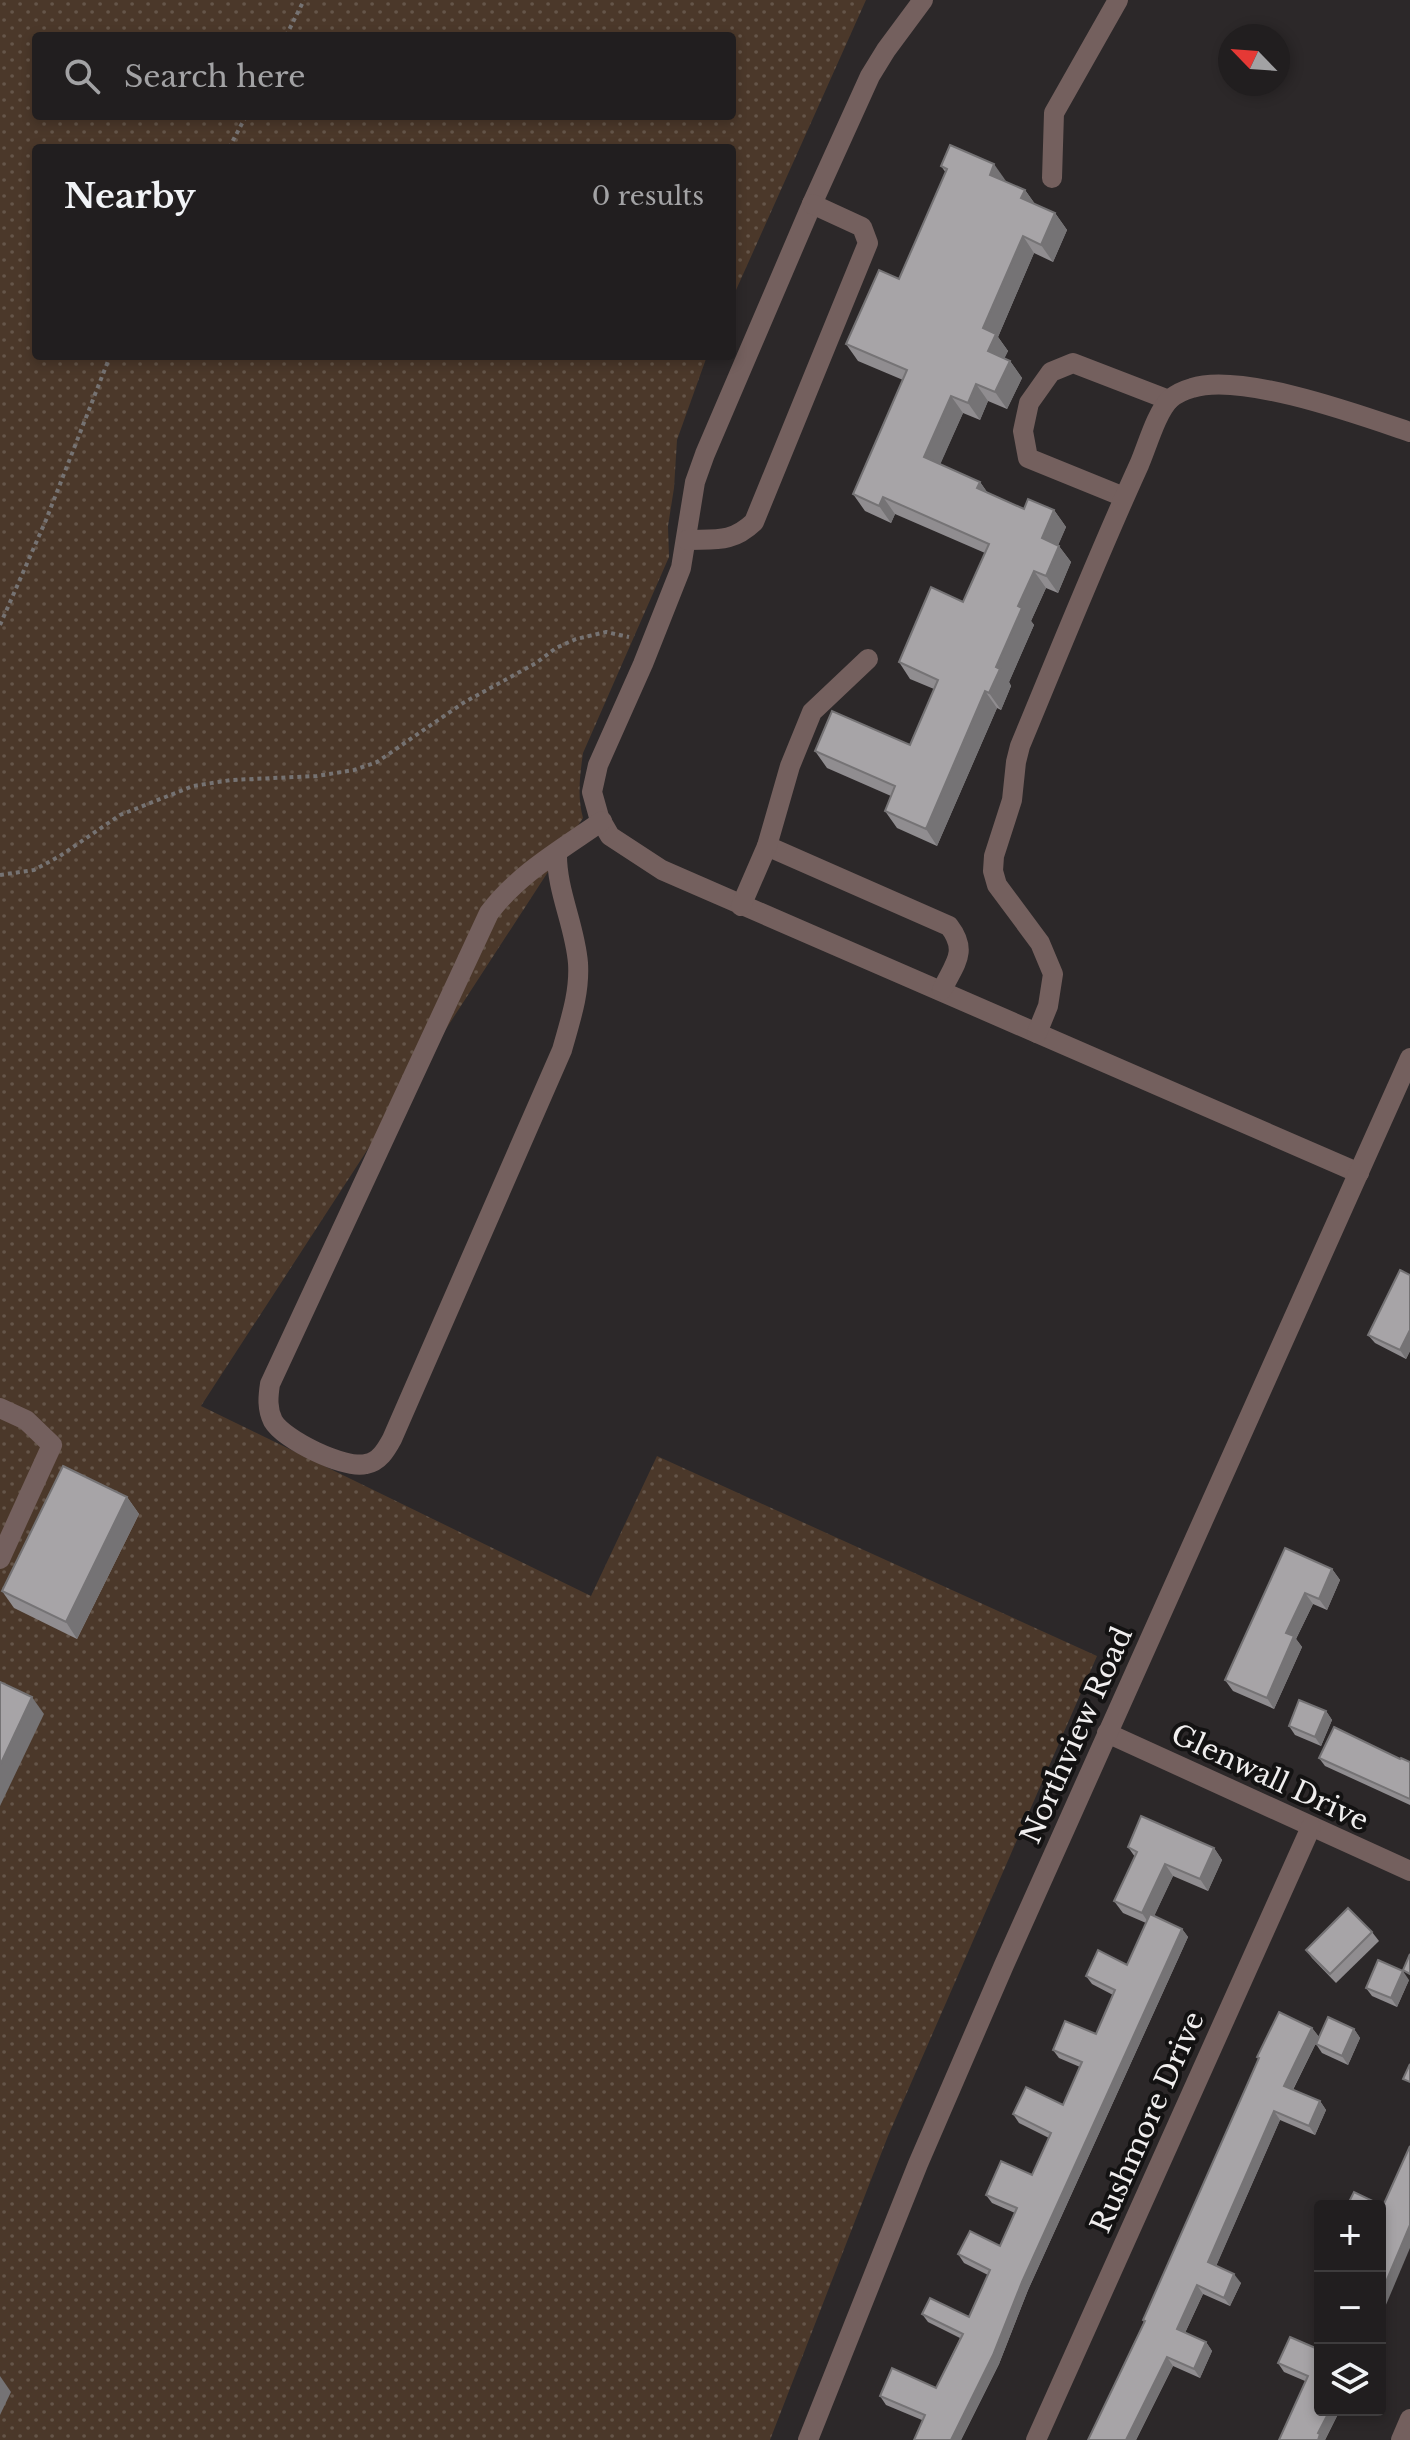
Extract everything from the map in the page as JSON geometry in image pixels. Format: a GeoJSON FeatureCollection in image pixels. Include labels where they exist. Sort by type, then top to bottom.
{"type":"FeatureCollection","features":[{"type":"Feature","properties":{"kind":"street"},"geometry":{"type":"LineString","coordinates":[[923,0],[870,76],[705,454],[695,482],[681,568],[598,765],[592,792],[602,821],[610,836],[649,862],[741,906],[942,990],[1359,1173]]}},
{"type":"Feature","properties":{"kind":"street"},"geometry":{"type":"LineString","coordinates":[[1052,178],[1054,113],[1118,0]]}},
{"type":"Feature","properties":{"kind":"street"},"geometry":{"type":"LineString","coordinates":[[687,540],[741,534],[754,522],[868,243],[862,227],[812,204]]}},
{"type":"Feature","properties":{"kind":"street"},"geometry":{"type":"LineString","coordinates":[[1124,497],[1028,458],[1023,431],[1029,403],[1051,372],[1073,363],[1169,400]]}},
{"type":"Feature","properties":{"kind":"street"},"geometry":{"type":"LineString","coordinates":[[1037,1033],[1048,1006],[1053,974],[1040,943],[997,885],[993,871],[994,856],[1012,800],[1020,746],[1124,497],[1169,400],[1187,389],[1207,383],[1241,386],[1350,411],[1410,432]]}},
{"type":"Feature","properties":{"kind":"street"},"geometry":{"type":"LineString","coordinates":[[741,906],[767,846],[790,766],[812,712],[868,659]]}},
{"type":"Feature","properties":{"kind":"street"},"geometry":{"type":"LineString","coordinates":[[557,852],[556,872],[578,963],[575,1003],[562,1050],[392,1439],[383,1454],[369,1464],[354,1465],[340,1461],[285,1434],[275,1424],[269,1411],[270,1384],[489,913],[511,888],[557,852],[602,821]]}},
{"type":"Feature","properties":{"kind":"street"},"geometry":{"type":"LineString","coordinates":[[767,846],[949,926],[959,940],[960,953],[942,990]]}},
{"type":"Feature","properties":{"kind":"street","name":"Northview Road"},"geometry":{"type":"LineString","coordinates":[[808,2440],[918,2164],[1107,1733],[1410,1058]]}},
{"type":"Feature","properties":{"kind":"street"},"geometry":{"type":"LineString","coordinates":[[0,1408],[26,1420],[52,1445],[0,1559]]}},
{"type":"Feature","properties":{"kind":"street","name":"Glenwall Drive"},"geometry":{"type":"LineString","coordinates":[[1107,1733],[1410,1871]]}},
{"type":"Feature","properties":{"kind":"street","name":"Rushmore Drive"},"geometry":{"type":"LineString","coordinates":[[1036,2440],[1311,1827]]}},
{"type":"Feature","properties":{"kind":"street"},"geometry":{"type":"LineString","coordinates":[[1401,2440],[1410,2419]]}},
{"type":"Feature","properties":{"kind":"path"},"geometry":{"type":"LineString","coordinates":[[288,32],[304,0]]}},
{"type":"Feature","properties":{"kind":"path"},"geometry":{"type":"LineString","coordinates":[[231,144],[244,120]]}},
{"type":"Feature","properties":{"kind":"path"},"geometry":{"type":"LineString","coordinates":[[0,625],[46,520],[108,360]]}},
{"type":"Feature","properties":{"kind":"path"},"geometry":{"type":"LineString","coordinates":[[0,875],[34,870],[120,815],[193,786],[231,780],[317,776],[354,770],[377,762],[463,703],[576,639],[606,632],[650,645]]}},
{"type":"Feature","properties":{"kind":"shaded area"},"geometry":{"type":"Polygon","coordinates":[[[0,0],[866,0],[736,290],[736,144],[32,144],[32,360],[706,360],[677,440],[668,526],[669,557],[583,753],[580,794],[583,818],[201,1406],[591,1596],[657,1456],[1097,1656],[888,2136],[770,2440],[0,2440],[0,0]]]}},
{"type":"Feature","properties":{"kind":"building"},"geometry":{"type":"Polygon","coordinates":[[[950,145],[994,164],[990,175],[1025,190],[1021,198],[1055,213],[1041,245],[1023,236],[983,328],[996,334],[988,351],[1010,361],[995,392],[976,384],[968,403],[951,396],[924,457],[980,482],[977,488],[1024,509],[1028,499],[1054,510],[1042,538],[1059,546],[1046,576],[1034,571],[1018,606],[1022,608],[996,667],[1000,669],[989,693],[985,691],[926,829],[885,811],[895,786],[815,751],[832,711],[910,745],[938,680],[899,662],[931,587],[963,602],[989,544],[883,497],[879,506],[853,494],[907,370],[846,344],[879,270],[899,279],[947,169],[941,166],[950,145]]]}},
{"type":"Feature","properties":{"kind":"building"},"geometry":{"type":"Polygon","coordinates":[[[1400,1270],[1410,1275],[1410,1330],[1400,1350],[1368,1335],[1400,1270]]]}},
{"type":"Feature","properties":{"kind":"building"},"geometry":{"type":"Polygon","coordinates":[[[63,1466],[127,1497],[66,1622],[2,1591],[63,1466]]]}},
{"type":"Feature","properties":{"kind":"building"},"geometry":{"type":"Polygon","coordinates":[[[1285,1548],[1332,1569],[1319,1599],[1305,1593],[1286,1633],[1294,1636],[1267,1698],[1225,1680],[1285,1548]]]}},
{"type":"Feature","properties":{"kind":"building"},"geometry":{"type":"Polygon","coordinates":[[[0,1682],[32,1697],[0,1765],[0,1682]]]}},
{"type":"Feature","properties":{"kind":"building"},"geometry":{"type":"Polygon","coordinates":[[[1299,1700],[1326,1711],[1315,1737],[1289,1726],[1299,1700]]]}},
{"type":"Feature","properties":{"kind":"building"},"geometry":{"type":"Polygon","coordinates":[[[1334,1727],[1410,1762],[1410,1799],[1319,1758],[1334,1727]]]}},
{"type":"Feature","properties":{"kind":"building"},"geometry":{"type":"Polygon","coordinates":[[[1141,1816],[1214,1848],[1200,1879],[1165,1864],[1142,1913],[1114,1901],[1137,1852],[1128,1847],[1141,1816]]]}},
{"type":"Feature","properties":{"kind":"building"},"geometry":{"type":"Polygon","coordinates":[[[1348,1908],[1372,1932],[1330,1974],[1306,1950],[1348,1908]]]}},
{"type":"Feature","properties":{"kind":"building"},"geometry":{"type":"Polygon","coordinates":[[[1150,1914],[1182,1929],[1022,2282],[993,2355],[951,2440],[914,2440],[925,2415],[880,2396],[892,2368],[936,2388],[963,2334],[922,2314],[930,2298],[969,2317],[990,2270],[958,2254],[970,2231],[1000,2246],[1017,2208],[986,2195],[1001,2161],[1032,2175],[1051,2133],[1013,2114],[1026,2087],[1063,2105],[1082,2062],[1053,2050],[1065,2021],[1096,2034],[1115,1990],[1086,1976],[1098,1950],[1127,1965],[1150,1914]]]}},
{"type":"Feature","properties":{"kind":"building"},"geometry":{"type":"Polygon","coordinates":[[[1410,1954],[1410,1974],[1403,1970],[1410,1954]]]}},
{"type":"Feature","properties":{"kind":"building"},"geometry":{"type":"Polygon","coordinates":[[[1378,1960],[1403,1971],[1391,1998],[1366,1988],[1378,1960]]]}},
{"type":"Feature","properties":{"kind":"building"},"geometry":{"type":"Polygon","coordinates":[[[1279,2012],[1312,2028],[1284,2086],[1320,2101],[1309,2126],[1274,2111],[1208,2262],[1234,2274],[1224,2298],[1197,2285],[1177,2329],[1206,2342],[1194,2369],[1167,2357],[1126,2440],[1088,2440],[1145,2321],[1279,2012]]]}},
{"type":"Feature","properties":{"kind":"building"},"geometry":{"type":"Polygon","coordinates":[[[1328,2017],[1354,2029],[1342,2056],[1316,2044],[1328,2017]]]}},
{"type":"Feature","properties":{"kind":"building"},"geometry":{"type":"Polygon","coordinates":[[[1410,2064],[1410,2082],[1403,2079],[1410,2064]]]}},
{"type":"Feature","properties":{"kind":"building"},"geometry":{"type":"Polygon","coordinates":[[[1410,2146],[1410,2225],[1386,2282],[1386,2200],[1410,2146]]]}},
{"type":"Feature","properties":{"kind":"building"},"geometry":{"type":"Polygon","coordinates":[[[1354,2192],[1371,2200],[1350,2200],[1354,2192]]]}},
{"type":"Feature","properties":{"kind":"building"},"geometry":{"type":"Polygon","coordinates":[[[1290,2337],[1314,2347],[1314,2416],[1327,2416],[1318,2433],[1318,2440],[1279,2440],[1308,2376],[1278,2363],[1290,2337]]]}}]}
